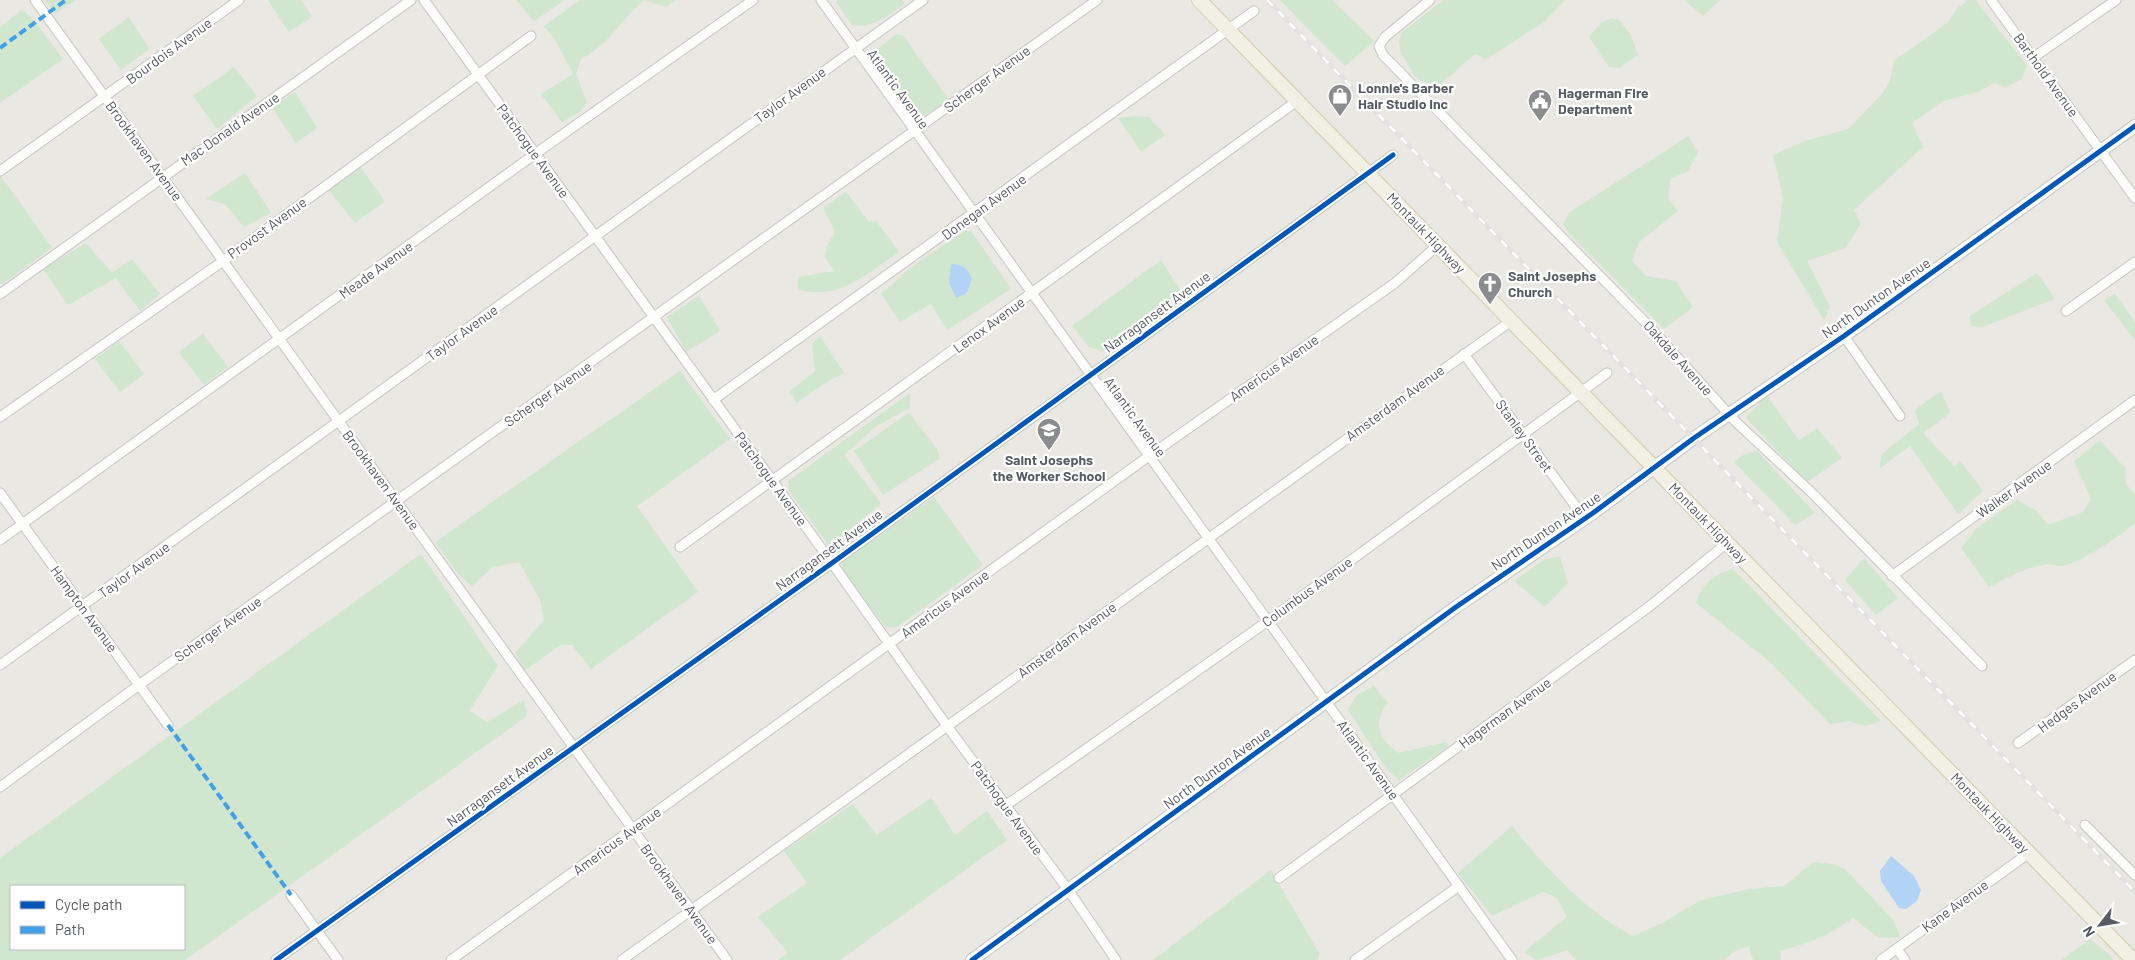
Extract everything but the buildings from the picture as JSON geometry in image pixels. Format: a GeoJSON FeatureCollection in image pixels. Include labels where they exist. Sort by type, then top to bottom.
{"type":"FeatureCollection","features":[{"type":"Feature","properties":{"kind":"main road","name":"Montauk Highway"},"geometry":{"type":"LineString","coordinates":[[1199,0],[2133,960]]}},
{"type":"Feature","properties":{"kind":"street","name":"Brookhaven Avenue"},"geometry":{"type":"LineString","coordinates":[[35,0],[727,960]]}},
{"type":"Feature","properties":{"kind":"street","name":"Bourdois Avenue"},"geometry":{"type":"LineString","coordinates":[[0,171],[239,0]]}},
{"type":"Feature","properties":{"kind":"street","name":"Mac Donald Avenue"},"geometry":{"type":"LineString","coordinates":[[0,294],[411,0]]}},
{"type":"Feature","properties":{"kind":"street","name":"Patchogue Avenue"},"geometry":{"type":"LineString","coordinates":[[424,0],[653,319],[832,563],[947,726],[1068,890],[1116,960]]}},
{"type":"Feature","properties":{"kind":"street","name":"Meade Avenue"},"geometry":{"type":"LineString","coordinates":[[0,540],[280,340],[535,154],[753,0]]}},
{"type":"Feature","properties":{"kind":"street","name":"Atlantic Avenue"},"geometry":{"type":"LineString","coordinates":[[821,0],[1512,960]]}},
{"type":"Feature","properties":{"kind":"street","name":"Taylor Avenue"},"geometry":{"type":"LineString","coordinates":[[0,665],[923,0]]}},
{"type":"Feature","properties":{"kind":"street","name":"Scherger Avenue"},"geometry":{"type":"LineString","coordinates":[[0,788],[139,685],[1097,0]]}},
{"type":"Feature","properties":{"kind":"street","name":"Oakdale Avenue"},"geometry":{"type":"LineString","coordinates":[[1430,0],[1385,37],[1379,46],[1384,55],[1647,324],[1729,414],[1811,492],[1982,666]]}},
{"type":"Feature","properties":{"kind":"street","name":"Barthold Avenue"},"geometry":{"type":"LineString","coordinates":[[1991,0],[2135,198]]}},
{"type":"Feature","properties":{"kind":"street"},"geometry":{"type":"LineString","coordinates":[[2034,57],[2116,0]]}},
{"type":"Feature","properties":{"kind":"street","name":"Donegan Avenue"},"geometry":{"type":"LineString","coordinates":[[713,400],[975,214],[1254,11]]}},
{"type":"Feature","properties":{"kind":"street","name":"Provost Avenue"},"geometry":{"type":"LineString","coordinates":[[0,417],[223,261],[531,36]]}},
{"type":"Feature","properties":{"kind":"street","name":"Lenox Avenue"},"geometry":{"type":"LineString","coordinates":[[680,547],[1298,101]]}},
{"type":"Feature","properties":{"kind":"street","name":"North Dunton Avenue"},"geometry":{"type":"LineString","coordinates":[[972,960],[1456,607],[1585,519],[1729,414],[1844,336],[2135,126]]}},
{"type":"Feature","properties":{"kind":"street","name":"Narragansett Avenue"},"geometry":{"type":"LineString","coordinates":[[276,960],[832,563],[1393,155]]}},
{"type":"Feature","properties":{"kind":"street","name":"Americus Avenue"},"geometry":{"type":"LineString","coordinates":[[451,960],[1149,456],[1395,283],[1438,245]]}},
{"type":"Feature","properties":{"kind":"street"},"geometry":{"type":"LineString","coordinates":[[2066,311],[2135,262]]}},
{"type":"Feature","properties":{"kind":"street","name":"Amsterdam Avenue"},"geometry":{"type":"LineString","coordinates":[[622,960],[1511,321]]}},
{"type":"Feature","properties":{"kind":"street"},"geometry":{"type":"LineString","coordinates":[[1844,336],[1900,416]]}},
{"type":"Feature","properties":{"kind":"street","name":"Stanley Street"},"geometry":{"type":"LineString","coordinates":[[1464,354],[1585,519]]}},
{"type":"Feature","properties":{"kind":"street","name":"Columbus Avenue"},"geometry":{"type":"LineString","coordinates":[[1006,806],[1268,621],[1606,373]]}},
{"type":"Feature","properties":{"kind":"street","name":"Walker Avenue"},"geometry":{"type":"LineString","coordinates":[[1892,576],[2135,400]]}},
{"type":"Feature","properties":{"kind":"street","name":"Hampton Avenue"},"geometry":{"type":"LineString","coordinates":[[0,493],[168,725]]}},
{"type":"Feature","properties":{"kind":"street","name":"Hagerman Avenue"},"geometry":{"type":"LineString","coordinates":[[1279,878],[1394,796],[1650,606],[1727,543]]}},
{"type":"Feature","properties":{"kind":"street","name":"Hedges Avenue"},"geometry":{"type":"LineString","coordinates":[[2018,743],[2135,660]]}},
{"type":"Feature","properties":{"kind":"street"},"geometry":{"type":"LineString","coordinates":[[2085,825],[2135,875]]}},
{"type":"Feature","properties":{"kind":"street","name":"Kane Avenue"},"geometry":{"type":"LineString","coordinates":[[1882,960],[2029,853]]}},
{"type":"Feature","properties":{"kind":"street"},"geometry":{"type":"LineString","coordinates":[[1355,960],[1459,886]]}},
{"type":"Feature","properties":{"kind":"street"},"geometry":{"type":"LineString","coordinates":[[291,895],[338,960]]}},
{"type":"Feature","properties":{"kind":"street"},"geometry":{"type":"LineString","coordinates":[[1897,949],[1905,960]]}},
{"type":"Feature","properties":{"kind":"green space"},"geometry":{"type":"Polygon","coordinates":[[[45,0],[76,0],[55,14],[45,0]]]}},
{"type":"Feature","properties":{"kind":"green space"},"geometry":{"type":"Polygon","coordinates":[[[268,0],[301,0],[312,17],[289,32],[268,0]]]}},
{"type":"Feature","properties":{"kind":"green space"},"geometry":{"type":"Polygon","coordinates":[[[516,0],[565,0],[534,21],[516,0]]]}},
{"type":"Feature","properties":{"kind":"green space"},"geometry":{"type":"Polygon","coordinates":[[[580,0],[644,0],[599,47],[581,59],[576,74],[587,102],[580,112],[562,122],[541,94],[573,74],[556,41],[544,26],[580,0]]]}},
{"type":"Feature","properties":{"kind":"green space"},"geometry":{"type":"Polygon","coordinates":[[[645,0],[676,0],[666,7],[645,0]]]}},
{"type":"Feature","properties":{"kind":"green space"},"geometry":{"type":"Polygon","coordinates":[[[838,0],[902,0],[905,4],[874,23],[860,26],[852,25],[836,2],[838,0]]]}},
{"type":"Feature","properties":{"kind":"green space"},"geometry":{"type":"Polygon","coordinates":[[[1280,0],[1332,0],[1374,41],[1345,66],[1280,0]]]}},
{"type":"Feature","properties":{"kind":"green space"},"geometry":{"type":"Polygon","coordinates":[[[1444,0],[1565,0],[1543,23],[1486,59],[1475,54],[1437,87],[1417,79],[1401,54],[1399,42],[1402,32],[1444,0]]]}},
{"type":"Feature","properties":{"kind":"green space"},"geometry":{"type":"Polygon","coordinates":[[[1684,0],[1720,0],[1703,16],[1684,0]]]}},
{"type":"Feature","properties":{"kind":"green space"},"geometry":{"type":"Polygon","coordinates":[[[1969,0],[1975,0],[2027,65],[2022,79],[2006,87],[1994,83],[1978,92],[1943,101],[1912,123],[1923,147],[1854,210],[1861,223],[1845,248],[1807,261],[1830,307],[1824,320],[1777,242],[1783,197],[1773,155],[1805,141],[1848,129],[1883,93],[1890,81],[1894,61],[1947,23],[1959,7],[1969,0]]]}},
{"type":"Feature","properties":{"kind":"green space"},"geometry":{"type":"Polygon","coordinates":[[[22,10],[31,17],[63,59],[0,103],[0,27],[22,10]]]}},
{"type":"Feature","properties":{"kind":"green space"},"geometry":{"type":"Polygon","coordinates":[[[129,17],[149,49],[121,70],[99,39],[129,17]]]}},
{"type":"Feature","properties":{"kind":"green space"},"geometry":{"type":"Polygon","coordinates":[[[1612,18],[1619,20],[1631,35],[1638,55],[1619,68],[1609,67],[1589,37],[1601,23],[1612,18]]]}},
{"type":"Feature","properties":{"kind":"green space"},"geometry":{"type":"Polygon","coordinates":[[[897,34],[903,35],[949,100],[931,112],[918,117],[875,55],[875,51],[897,34]]]}},
{"type":"Feature","properties":{"kind":"green space"},"geometry":{"type":"Polygon","coordinates":[[[234,67],[257,96],[217,129],[193,96],[234,67]]]}},
{"type":"Feature","properties":{"kind":"green space"},"geometry":{"type":"Polygon","coordinates":[[[295,92],[317,128],[296,143],[272,107],[295,92]]]}},
{"type":"Feature","properties":{"kind":"green space"},"geometry":{"type":"Polygon","coordinates":[[[1149,117],[1165,135],[1141,152],[1118,118],[1149,117]]]}},
{"type":"Feature","properties":{"kind":"green space"},"geometry":{"type":"Polygon","coordinates":[[[1688,136],[1698,153],[1687,172],[1671,178],[1668,198],[1678,211],[1639,242],[1632,261],[1646,276],[1676,281],[1693,307],[1664,329],[1568,232],[1563,224],[1569,213],[1688,136]]]}},
{"type":"Feature","properties":{"kind":"green space"},"geometry":{"type":"Polygon","coordinates":[[[360,167],[385,201],[355,223],[328,189],[360,167]]]}},
{"type":"Feature","properties":{"kind":"green space"},"geometry":{"type":"Polygon","coordinates":[[[245,173],[271,213],[244,227],[225,204],[206,199],[245,173]]]}},
{"type":"Feature","properties":{"kind":"green space"},"geometry":{"type":"Polygon","coordinates":[[[0,175],[52,248],[1,285],[0,283],[0,175]]]}},
{"type":"Feature","properties":{"kind":"green space"},"geometry":{"type":"Polygon","coordinates":[[[846,192],[869,222],[876,221],[899,252],[864,276],[840,289],[827,292],[813,292],[798,289],[798,277],[834,271],[825,257],[827,246],[835,232],[823,208],[846,192]]]}},
{"type":"Feature","properties":{"kind":"green space"},"geometry":{"type":"Polygon","coordinates":[[[963,231],[971,231],[1011,289],[947,330],[931,304],[900,322],[881,294],[909,269],[963,231]]]}},
{"type":"Feature","properties":{"kind":"green space"},"geometry":{"type":"Polygon","coordinates":[[[86,243],[112,273],[132,259],[160,294],[140,311],[116,278],[68,305],[43,269],[86,243]]]}},
{"type":"Feature","properties":{"kind":"green space"},"geometry":{"type":"Polygon","coordinates":[[[1161,260],[1183,294],[1103,351],[1089,347],[1072,326],[1161,260]]]}},
{"type":"Feature","properties":{"kind":"green space"},"geometry":{"type":"Polygon","coordinates":[[[2037,273],[2055,299],[1982,327],[1971,326],[1970,316],[2037,273]]]}},
{"type":"Feature","properties":{"kind":"green space"},"geometry":{"type":"Polygon","coordinates":[[[2115,294],[2135,323],[2135,340],[2104,300],[2115,294]]]}},
{"type":"Feature","properties":{"kind":"green space"},"geometry":{"type":"Polygon","coordinates":[[[699,296],[720,331],[686,352],[667,317],[699,296]]]}},
{"type":"Feature","properties":{"kind":"green space"},"geometry":{"type":"Polygon","coordinates":[[[203,334],[228,367],[204,385],[179,352],[203,334]]]}},
{"type":"Feature","properties":{"kind":"green space"},"geometry":{"type":"Polygon","coordinates":[[[820,336],[844,373],[825,383],[797,403],[790,391],[815,371],[812,344],[820,336]]]}},
{"type":"Feature","properties":{"kind":"green space"},"geometry":{"type":"Polygon","coordinates":[[[119,341],[144,374],[120,392],[95,359],[119,341]]]}},
{"type":"Feature","properties":{"kind":"green space"},"geometry":{"type":"Polygon","coordinates":[[[680,371],[730,439],[637,506],[698,592],[591,669],[572,645],[561,645],[524,671],[515,653],[544,620],[540,600],[519,562],[493,567],[472,586],[458,574],[435,542],[680,371]]]}},
{"type":"Feature","properties":{"kind":"green space"},"geometry":{"type":"Polygon","coordinates":[[[1941,391],[1950,413],[1923,433],[1954,466],[1961,462],[1983,491],[1958,514],[1910,446],[1880,468],[1881,455],[1919,424],[1915,410],[1941,391]]]}},
{"type":"Feature","properties":{"kind":"green space"},"geometry":{"type":"Polygon","coordinates":[[[910,393],[910,407],[874,428],[844,455],[881,503],[830,547],[789,491],[788,481],[910,393]]]}},
{"type":"Feature","properties":{"kind":"green space"},"geometry":{"type":"Polygon","coordinates":[[[1766,395],[1799,440],[1817,428],[1842,458],[1807,482],[1746,418],[1766,395]]]}},
{"type":"Feature","properties":{"kind":"green space"},"geometry":{"type":"Polygon","coordinates":[[[909,413],[937,449],[940,458],[883,495],[854,451],[909,413]]]}},
{"type":"Feature","properties":{"kind":"green space"},"geometry":{"type":"Polygon","coordinates":[[[2100,440],[2125,468],[2126,484],[2135,495],[2135,523],[2111,541],[2070,564],[2062,566],[2047,564],[2032,568],[1989,587],[1961,548],[1978,527],[2017,500],[2037,511],[2048,525],[2083,512],[2091,499],[2074,461],[2100,440]]]}},
{"type":"Feature","properties":{"kind":"green space"},"geometry":{"type":"Polygon","coordinates":[[[1757,451],[1815,513],[1795,525],[1734,462],[1743,455],[1757,451]]]}},
{"type":"Feature","properties":{"kind":"green space"},"geometry":{"type":"Polygon","coordinates":[[[934,497],[983,565],[897,627],[890,628],[884,625],[842,570],[843,561],[934,497]]]}},
{"type":"Feature","properties":{"kind":"green space"},"geometry":{"type":"Polygon","coordinates":[[[421,554],[498,666],[469,711],[487,722],[524,700],[527,716],[185,960],[0,960],[0,858],[421,554]]]}},
{"type":"Feature","properties":{"kind":"green space"},"geometry":{"type":"Polygon","coordinates":[[[1560,557],[1568,583],[1545,607],[1514,581],[1545,559],[1560,557]]]}},
{"type":"Feature","properties":{"kind":"green space"},"geometry":{"type":"Polygon","coordinates":[[[1864,558],[1898,598],[1876,615],[1845,580],[1864,558]]]}},
{"type":"Feature","properties":{"kind":"green space"},"geometry":{"type":"Polygon","coordinates":[[[1733,569],[1881,721],[1865,726],[1850,721],[1830,724],[1770,662],[1696,603],[1705,585],[1720,573],[1733,569]]]}},
{"type":"Feature","properties":{"kind":"green space"},"geometry":{"type":"Polygon","coordinates":[[[1374,686],[1388,703],[1380,717],[1379,724],[1382,736],[1392,748],[1399,753],[1446,742],[1449,746],[1399,780],[1387,770],[1348,710],[1356,696],[1374,686]]]}},
{"type":"Feature","properties":{"kind":"green space"},"geometry":{"type":"Polygon","coordinates":[[[931,798],[955,835],[987,811],[1007,840],[840,960],[778,960],[788,953],[758,917],[807,883],[784,851],[853,804],[877,835],[931,798]]]}},
{"type":"Feature","properties":{"kind":"green space"},"geometry":{"type":"Polygon","coordinates":[[[1512,826],[1552,872],[1583,902],[1616,927],[1633,936],[1662,923],[1701,900],[1750,889],[1784,886],[1814,862],[1833,864],[1845,869],[1894,921],[1900,937],[1879,938],[1853,918],[1818,938],[1780,951],[1781,960],[1753,960],[1749,946],[1735,951],[1724,960],[1576,960],[1567,950],[1537,960],[1524,952],[1567,917],[1557,898],[1543,892],[1492,916],[1458,873],[1512,826]]]}},
{"type":"Feature","properties":{"kind":"green space"},"geometry":{"type":"Polygon","coordinates":[[[1271,870],[1319,953],[1318,960],[1153,960],[1271,870]]]}},
{"type":"Feature","properties":{"kind":"green space"},"geometry":{"type":"Polygon","coordinates":[[[2090,939],[2111,956],[2113,960],[2062,960],[2090,939]]]}},
{"type":"Feature","properties":{"kind":"water"},"geometry":{"type":"Polygon","coordinates":[[[951,264],[964,268],[969,272],[972,279],[967,293],[956,298],[949,283],[951,264]]]}},
{"type":"Feature","properties":{"kind":"water"},"geometry":{"type":"Polygon","coordinates":[[[1891,856],[1914,876],[1921,890],[1917,901],[1906,909],[1899,908],[1881,881],[1880,871],[1891,856]]]}},
{"type":"Feature","properties":{"kind":"railway"},"geometry":{"type":"LineString","coordinates":[[1267,0],[2135,892]]}},
{"type":"Feature","properties":{"kind":"marked path"},"geometry":{"type":"LineString","coordinates":[[0,48],[66,0]]}},
{"type":"Feature","properties":{"kind":"marked path"},"geometry":{"type":"LineString","coordinates":[[168,725],[291,895]]}},
{"type":"Feature","properties":{"kind":"cycle path"},"geometry":{"type":"LineString","coordinates":[[972,960],[1456,607],[1593,513],[1694,438],[1844,336],[2135,126]]}},
{"type":"Feature","properties":{"kind":"cycle path"},"geometry":{"type":"LineString","coordinates":[[276,960],[832,563],[1393,155]]}},
{"type":"Feature","properties":{"kind":"place","name":"Lonnie's Barber Hair Studio Inc"},"geometry":{"type":"Point","coordinates":[1340,117]}},
{"type":"Feature","properties":{"kind":"place","name":"Hagerman Fire Department"},"geometry":{"type":"Point","coordinates":[1540,122]}},
{"type":"Feature","properties":{"kind":"place","name":"Saint Josephs Church"},"geometry":{"type":"Point","coordinates":[1490,305]}},
{"type":"Feature","properties":{"kind":"place","name":"Saint Josephs the Worker School"},"geometry":{"type":"Point","coordinates":[1049,451]}}]}
